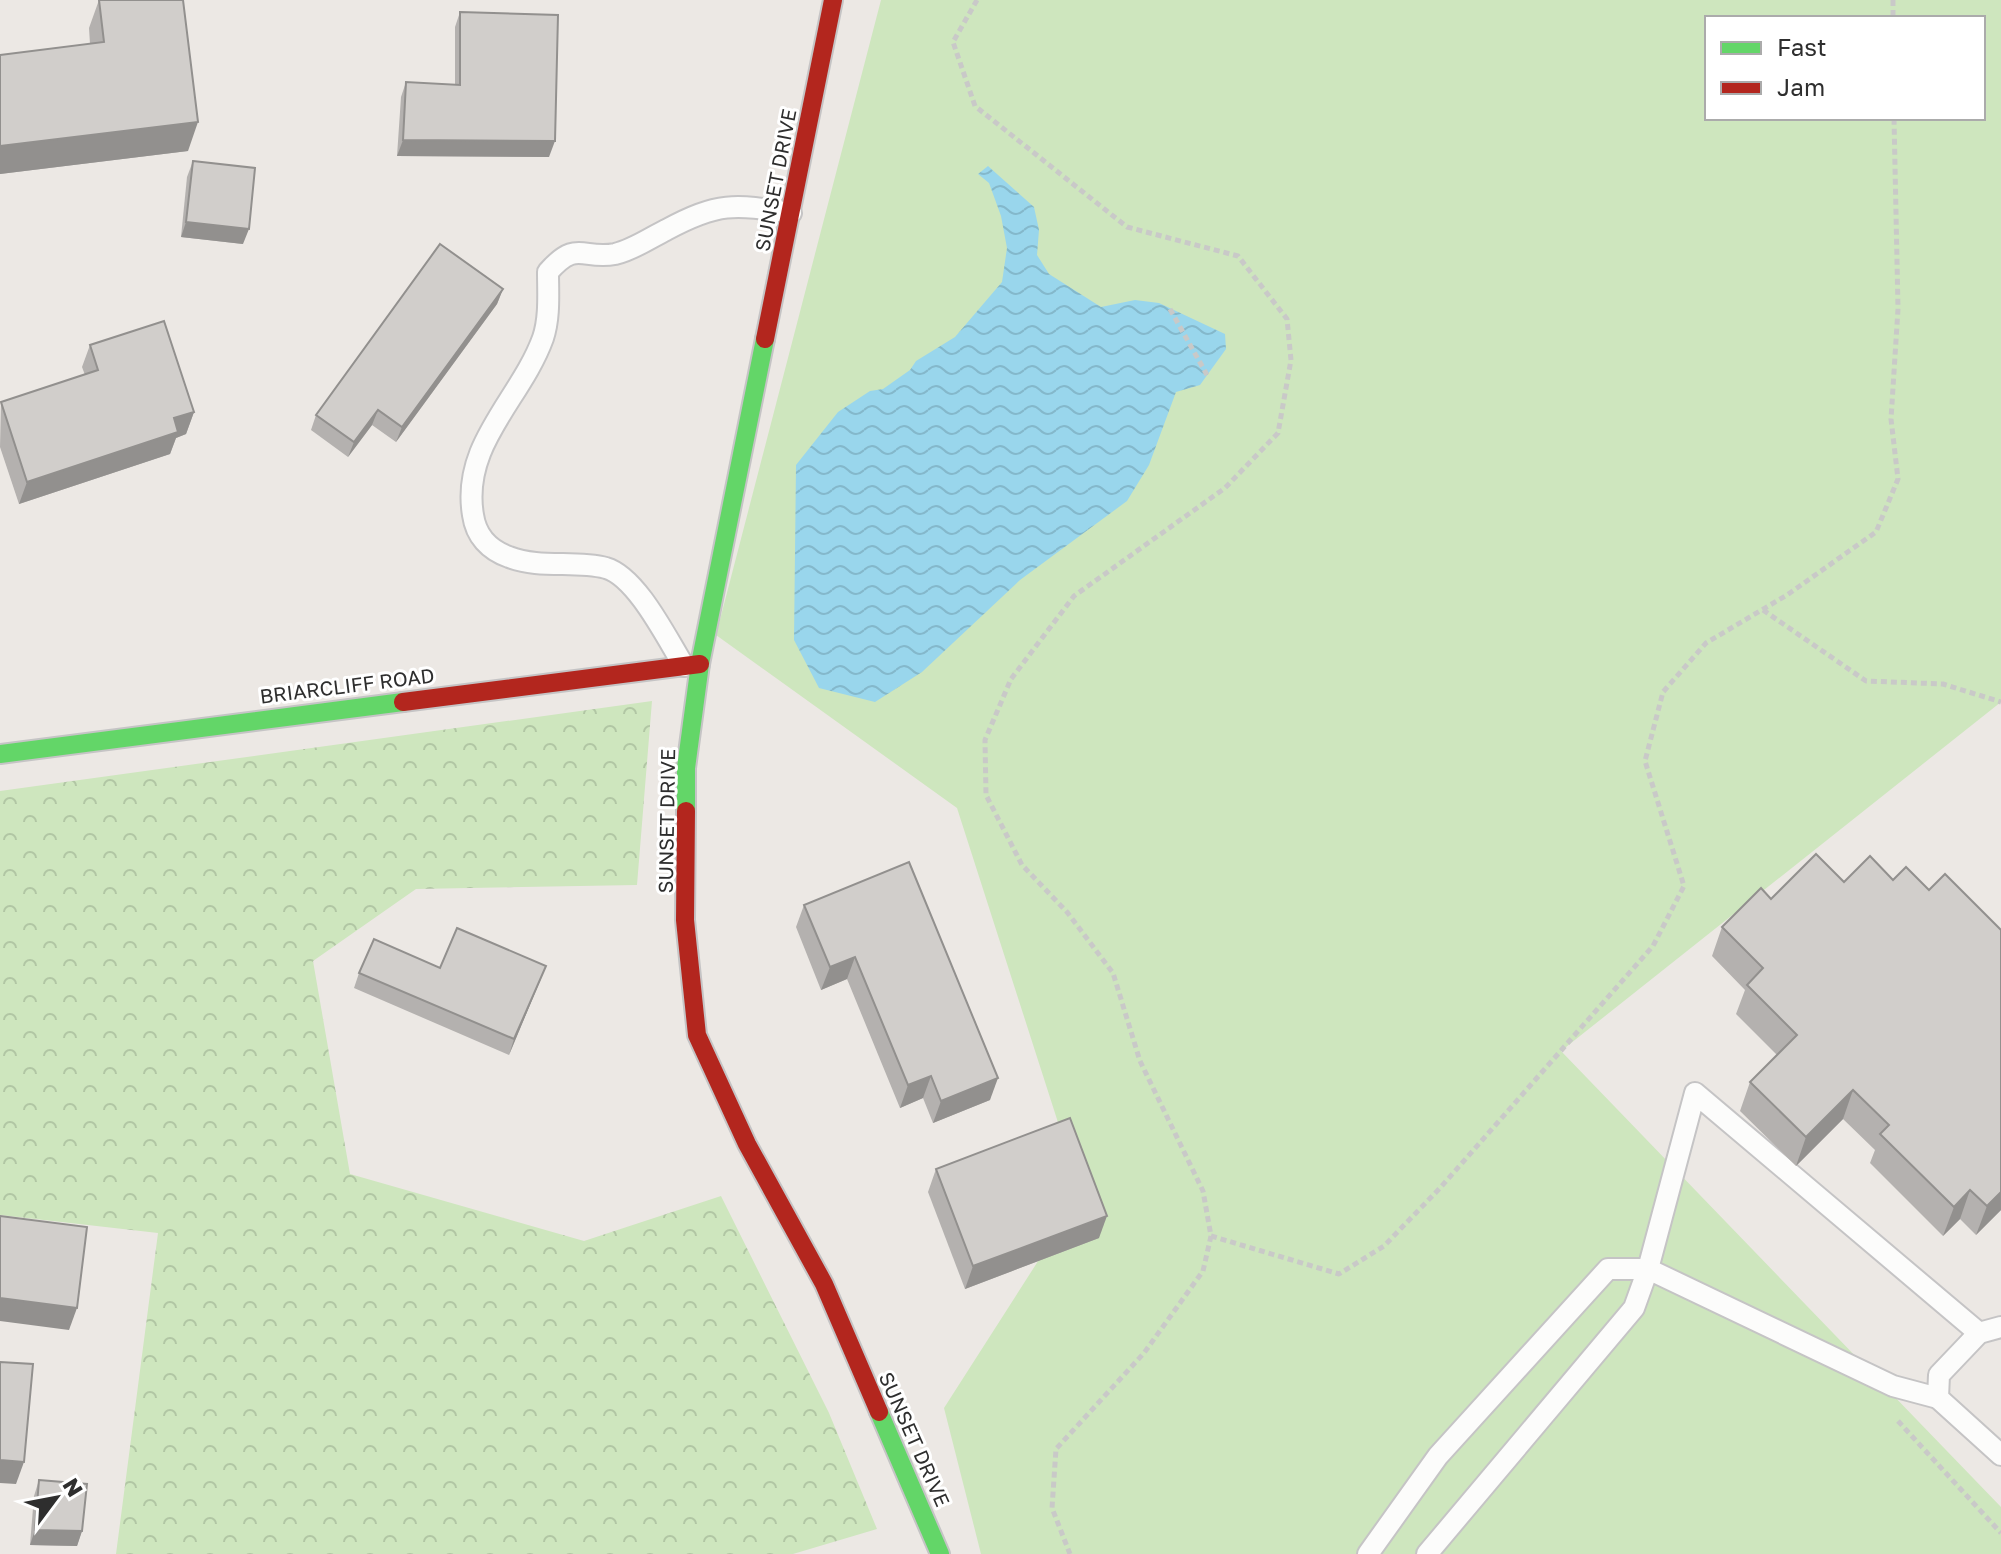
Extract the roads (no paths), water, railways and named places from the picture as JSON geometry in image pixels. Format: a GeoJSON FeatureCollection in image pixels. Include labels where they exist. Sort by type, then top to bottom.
{"type":"FeatureCollection","features":[{"type":"Feature","properties":{"kind":"street","name":"SUNSET DRIVE"},"geometry":{"type":"LineString","coordinates":[[833,0],[791,213],[692,665],[686,768],[685,920],[697,1035],[747,1144],[824,1284],[940,1554]]}},
{"type":"Feature","properties":{"kind":"street","name":"BRIARCLIFF ROAD"},"geometry":{"type":"LineString","coordinates":[[0,754],[692,665]]}},
{"type":"Feature","properties":{"kind":"lane"},"geometry":{"type":"LineString","coordinates":[[692,665],[621,575],[604,568],[523,562],[494,552],[475,530],[471,505],[473,470],[488,434],[527,373],[544,336],[549,303],[548,272],[563,255],[588,251],[613,254],[708,209],[741,205],[791,213]]}},
{"type":"Feature","properties":{"kind":"lane"},"geometry":{"type":"LineString","coordinates":[[1427,1554],[1634,1308],[1648,1269],[1695,1093],[1979,1333]]}},
{"type":"Feature","properties":{"kind":"lane"},"geometry":{"type":"LineString","coordinates":[[1368,1554],[1438,1456],[1608,1269],[1648,1269],[1893,1386],[1938,1398],[2001,1455]]}},
{"type":"Feature","properties":{"kind":"lane"},"geometry":{"type":"LineString","coordinates":[[1938,1398],[1939,1375],[1979,1333],[2001,1327]]}},
{"type":"Feature","properties":{"kind":"water"},"geometry":{"type":"Polygon","coordinates":[[[988,166],[1034,207],[1039,230],[1037,255],[1049,274],[1101,307],[1135,300],[1159,303],[1225,334],[1226,349],[1200,385],[1176,392],[1149,465],[1127,501],[1020,580],[922,672],[875,702],[819,688],[794,640],[796,465],[838,412],[870,391],[883,389],[910,370],[916,361],[955,337],[1002,282],[1007,248],[1001,216],[989,183],[978,174],[988,166]]]}}]}
